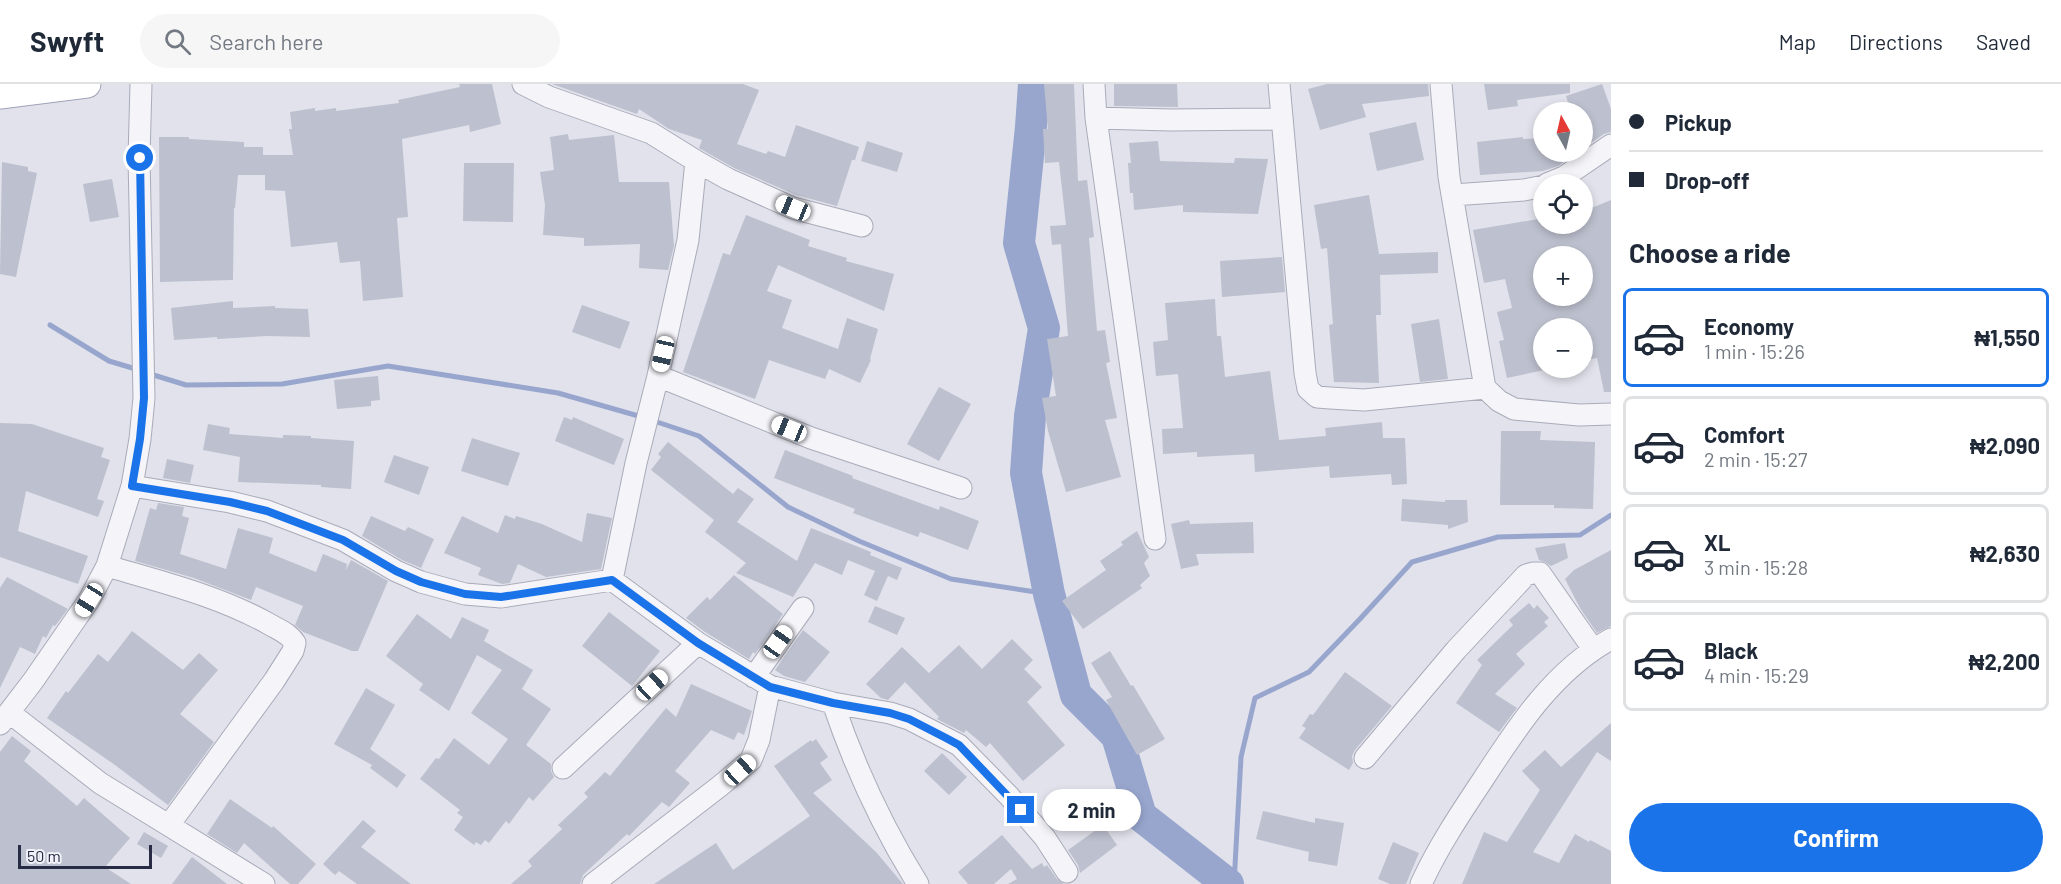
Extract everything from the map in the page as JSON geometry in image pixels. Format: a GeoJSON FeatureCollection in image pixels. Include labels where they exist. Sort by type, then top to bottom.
{"type":"FeatureCollection","features":[{"type":"Feature","properties":{"kind":"main road"},"geometry":{"type":"LineString","coordinates":[[0,95],[87,84]]}},
{"type":"Feature","properties":{"kind":"street"},"geometry":{"type":"LineString","coordinates":[[141,84],[144,398],[132,486],[107,566],[73,626],[5,718],[100,783],[264,884]]}},
{"type":"Feature","properties":{"kind":"street"},"geometry":{"type":"LineString","coordinates":[[523,84],[549,97],[651,133],[729,179],[793,208],[862,226]]}},
{"type":"Feature","properties":{"kind":"street"},"geometry":{"type":"LineString","coordinates":[[1094,84],[1096,118],[1155,539]]}},
{"type":"Feature","properties":{"kind":"street"},"geometry":{"type":"LineString","coordinates":[[1279,84],[1308,389],[1317,397],[1364,400],[1485,388]]}},
{"type":"Feature","properties":{"kind":"street"},"geometry":{"type":"LineString","coordinates":[[1441,84],[1453,195],[1485,388],[1499,401],[1514,409],[1579,415],[1611,414]]}},
{"type":"Feature","properties":{"kind":"street"},"geometry":{"type":"LineString","coordinates":[[1096,118],[1281,119]]}},
{"type":"Feature","properties":{"kind":"street"},"geometry":{"type":"LineString","coordinates":[[1568,174],[1611,145]]}},
{"type":"Feature","properties":{"kind":"street"},"geometry":{"type":"LineString","coordinates":[[612,580],[636,463],[688,240],[696,161]]}},
{"type":"Feature","properties":{"kind":"street"},"geometry":{"type":"LineString","coordinates":[[1453,195],[1533,188]]}},
{"type":"Feature","properties":{"kind":"street"},"geometry":{"type":"LineString","coordinates":[[658,376],[811,438],[961,488]]}},
{"type":"Feature","properties":{"kind":"street"},"geometry":{"type":"LineString","coordinates":[[132,486],[230,502],[267,511],[343,540],[396,571],[421,582],[465,594],[501,597],[612,580],[698,643],[762,682],[833,703],[890,713],[909,719],[959,745],[1009,796],[1045,838],[1067,872]]}},
{"type":"Feature","properties":{"kind":"street"},"geometry":{"type":"LineString","coordinates":[[107,566],[178,586],[245,610],[287,634],[294,643],[293,651],[274,681],[169,825]]}},
{"type":"Feature","properties":{"kind":"street"},"geometry":{"type":"LineString","coordinates":[[1365,758],[1456,650],[1526,575],[1540,573],[1602,644],[1548,690],[1510,738],[1434,855],[1421,884]]}},
{"type":"Feature","properties":{"kind":"street"},"geometry":{"type":"LineString","coordinates":[[593,884],[751,760],[759,740],[762,682],[803,608]]}},
{"type":"Feature","properties":{"kind":"street"},"geometry":{"type":"LineString","coordinates":[[563,768],[698,643]]}},
{"type":"Feature","properties":{"kind":"street"},"geometry":{"type":"LineString","coordinates":[[833,703],[846,742],[918,884]]}},
{"type":"Feature","properties":{"kind":"building"},"geometry":{"type":"Polygon","coordinates":[[[459,84],[492,84],[501,124],[470,132],[469,125],[402,139],[408,217],[397,218],[403,297],[363,301],[360,261],[340,263],[337,242],[291,247],[285,191],[265,190],[265,175],[238,175],[234,208],[233,280],[160,282],[159,137],[244,142],[244,147],[263,147],[263,155],[293,155],[289,129],[292,129],[290,112],[315,108],[315,111],[336,108],[336,111],[399,103],[398,100],[460,87],[459,84]]]}},
{"type":"Feature","properties":{"kind":"building"},"geometry":{"type":"Polygon","coordinates":[[[552,84],[743,84],[759,90],[737,144],[766,154],[768,151],[785,157],[796,125],[859,147],[855,160],[852,160],[837,206],[796,195],[734,168],[699,148],[702,140],[669,129],[639,109],[637,114],[552,84]]]}},
{"type":"Feature","properties":{"kind":"building"},"geometry":{"type":"Polygon","coordinates":[[[1044,84],[1074,84],[1078,181],[1087,180],[1094,237],[1089,238],[1097,331],[1105,330],[1110,362],[1106,363],[1117,418],[1105,420],[1121,477],[1066,492],[1048,431],[1042,398],[1056,396],[1047,339],[1068,336],[1061,244],[1052,245],[1050,226],[1066,225],[1059,162],[1045,163],[1043,129],[1048,129],[1044,84]]]}},
{"type":"Feature","properties":{"kind":"building"},"geometry":{"type":"Polygon","coordinates":[[[1114,84],[1177,84],[1178,107],[1114,106],[1114,84]]]}},
{"type":"Feature","properties":{"kind":"building"},"geometry":{"type":"Polygon","coordinates":[[[1327,84],[1428,84],[1429,96],[1362,104],[1366,117],[1320,130],[1308,89],[1327,84]]]}},
{"type":"Feature","properties":{"kind":"building"},"geometry":{"type":"Polygon","coordinates":[[[1484,84],[1570,84],[1570,93],[1517,100],[1518,106],[1488,110],[1484,84]]]}},
{"type":"Feature","properties":{"kind":"building"},"geometry":{"type":"Polygon","coordinates":[[[1602,84],[1611,109],[1611,132],[1593,142],[1593,102],[1568,102],[1566,96],[1602,84]]]}},
{"type":"Feature","properties":{"kind":"building"},"geometry":{"type":"Polygon","coordinates":[[[1416,122],[1424,160],[1377,171],[1369,133],[1416,122]]]}},
{"type":"Feature","properties":{"kind":"building"},"geometry":{"type":"Polygon","coordinates":[[[568,134],[569,140],[614,135],[619,182],[669,182],[674,246],[668,270],[639,268],[640,244],[584,246],[584,238],[543,235],[545,205],[540,172],[554,170],[550,137],[568,134]]]}},
{"type":"Feature","properties":{"kind":"building"},"geometry":{"type":"Polygon","coordinates":[[[1523,137],[1523,139],[1533,139],[1533,162],[1564,162],[1543,171],[1480,175],[1477,142],[1523,137]]]}},
{"type":"Feature","properties":{"kind":"building"},"geometry":{"type":"Polygon","coordinates":[[[867,141],[903,153],[897,172],[861,161],[867,141]]]}},
{"type":"Feature","properties":{"kind":"building"},"geometry":{"type":"Polygon","coordinates":[[[1158,141],[1160,161],[1234,163],[1235,158],[1268,159],[1258,214],[1183,212],[1183,205],[1134,210],[1133,193],[1130,193],[1129,143],[1158,141]]]}},
{"type":"Feature","properties":{"kind":"building"},"geometry":{"type":"Polygon","coordinates":[[[2,162],[28,167],[28,171],[37,173],[16,277],[0,274],[2,162]]]}},
{"type":"Feature","properties":{"kind":"building"},"geometry":{"type":"Polygon","coordinates":[[[464,163],[514,163],[513,222],[463,221],[464,163]]]}},
{"type":"Feature","properties":{"kind":"building"},"geometry":{"type":"Polygon","coordinates":[[[112,179],[119,217],[90,222],[83,184],[112,179]]]}},
{"type":"Feature","properties":{"kind":"building"},"geometry":{"type":"Polygon","coordinates":[[[1369,195],[1379,254],[1438,252],[1438,273],[1380,275],[1381,315],[1376,315],[1379,383],[1334,382],[1329,325],[1333,324],[1327,248],[1321,249],[1314,205],[1369,195]]]}},
{"type":"Feature","properties":{"kind":"building"},"geometry":{"type":"Polygon","coordinates":[[[1611,200],[1611,392],[1604,392],[1597,358],[1593,359],[1593,318],[1533,318],[1533,372],[1507,378],[1499,341],[1504,340],[1497,312],[1512,308],[1505,279],[1484,283],[1473,230],[1533,220],[1533,234],[1593,234],[1593,207],[1611,200]]]}},
{"type":"Feature","properties":{"kind":"building"},"geometry":{"type":"Polygon","coordinates":[[[746,215],[810,240],[808,246],[847,258],[846,261],[894,274],[884,311],[778,265],[767,291],[792,300],[782,328],[838,349],[847,318],[878,329],[871,360],[860,383],[829,369],[825,379],[769,360],[755,399],[683,372],[723,253],[730,255],[746,215]]]}},
{"type":"Feature","properties":{"kind":"building"},"geometry":{"type":"Polygon","coordinates":[[[1282,257],[1285,292],[1222,297],[1220,261],[1282,257]]]}},
{"type":"Feature","properties":{"kind":"building"},"geometry":{"type":"Polygon","coordinates":[[[1215,299],[1217,336],[1221,336],[1225,377],[1270,371],[1279,440],[1326,436],[1325,428],[1382,422],[1383,438],[1405,438],[1407,484],[1392,485],[1391,474],[1330,478],[1329,466],[1255,472],[1254,454],[1197,457],[1197,452],[1163,454],[1162,429],[1183,428],[1178,374],[1156,376],[1153,342],[1168,340],[1165,303],[1215,299]]]}},
{"type":"Feature","properties":{"kind":"building"},"geometry":{"type":"Polygon","coordinates":[[[233,301],[233,308],[275,306],[275,308],[308,309],[310,337],[267,336],[217,339],[217,337],[174,340],[171,308],[233,301]]]}},
{"type":"Feature","properties":{"kind":"building"},"geometry":{"type":"Polygon","coordinates":[[[582,305],[630,322],[620,349],[572,332],[582,305]]]}},
{"type":"Feature","properties":{"kind":"building"},"geometry":{"type":"Polygon","coordinates":[[[1439,319],[1448,379],[1420,382],[1411,324],[1439,319]]]}},
{"type":"Feature","properties":{"kind":"building"},"geometry":{"type":"Polygon","coordinates":[[[378,376],[380,400],[371,401],[371,406],[337,409],[334,380],[378,376]]]}},
{"type":"Feature","properties":{"kind":"building"},"geometry":{"type":"Polygon","coordinates":[[[939,387],[971,404],[939,461],[907,444],[939,387]]]}},
{"type":"Feature","properties":{"kind":"building"},"geometry":{"type":"Polygon","coordinates":[[[564,417],[572,420],[573,417],[624,439],[614,465],[555,441],[564,417]]]}},
{"type":"Feature","properties":{"kind":"building"},"geometry":{"type":"Polygon","coordinates":[[[0,423],[32,424],[104,448],[101,457],[110,460],[97,499],[104,501],[98,517],[26,491],[18,531],[88,556],[78,584],[0,557],[0,423]]]}},
{"type":"Feature","properties":{"kind":"building"},"geometry":{"type":"Polygon","coordinates":[[[208,424],[230,428],[229,434],[283,438],[283,435],[311,436],[311,438],[354,441],[351,489],[321,487],[321,485],[238,482],[240,457],[203,450],[208,424]]]}},
{"type":"Feature","properties":{"kind":"building"},"geometry":{"type":"Polygon","coordinates":[[[1501,431],[1541,431],[1540,440],[1595,442],[1593,509],[1554,508],[1554,505],[1500,505],[1501,431]]]}},
{"type":"Feature","properties":{"kind":"building"},"geometry":{"type":"Polygon","coordinates":[[[472,438],[520,453],[508,486],[461,471],[472,438]]]}},
{"type":"Feature","properties":{"kind":"building"},"geometry":{"type":"Polygon","coordinates":[[[668,442],[733,494],[738,488],[754,499],[737,522],[797,561],[811,528],[871,552],[870,555],[902,568],[897,580],[888,576],[877,601],[864,595],[875,571],[848,560],[842,575],[815,563],[793,597],[736,573],[746,563],[705,532],[714,520],[651,470],[661,457],[658,454],[668,442]]]}},
{"type":"Feature","properties":{"kind":"building"},"geometry":{"type":"Polygon","coordinates":[[[785,450],[939,510],[940,506],[979,521],[968,550],[920,532],[918,537],[853,513],[855,509],[774,478],[785,450]]]}},
{"type":"Feature","properties":{"kind":"building"},"geometry":{"type":"Polygon","coordinates":[[[394,455],[429,467],[419,495],[384,482],[394,455]]]}},
{"type":"Feature","properties":{"kind":"building"},"geometry":{"type":"Polygon","coordinates":[[[167,459],[194,465],[190,483],[163,478],[167,459]]]}},
{"type":"Feature","properties":{"kind":"building"},"geometry":{"type":"Polygon","coordinates":[[[1402,499],[1445,502],[1445,500],[1467,500],[1468,522],[1448,529],[1448,525],[1401,521],[1402,499]]]}},
{"type":"Feature","properties":{"kind":"building"},"geometry":{"type":"Polygon","coordinates":[[[158,503],[184,507],[182,516],[189,518],[180,554],[226,569],[238,528],[273,538],[269,553],[316,572],[323,554],[347,564],[346,570],[351,560],[388,581],[358,651],[352,651],[303,632],[295,625],[303,606],[256,587],[251,600],[194,578],[135,561],[150,508],[156,510],[158,503]]]}},
{"type":"Feature","properties":{"kind":"building"},"geometry":{"type":"Polygon","coordinates":[[[587,513],[612,518],[601,569],[546,577],[518,564],[510,583],[502,584],[478,575],[481,568],[444,553],[462,516],[498,533],[505,515],[515,519],[516,516],[542,524],[582,542],[587,513]]]}},
{"type":"Feature","properties":{"kind":"building"},"geometry":{"type":"Polygon","coordinates":[[[371,516],[405,531],[408,527],[434,539],[421,568],[402,560],[362,536],[371,516]]]}},
{"type":"Feature","properties":{"kind":"building"},"geometry":{"type":"Polygon","coordinates":[[[1189,520],[1190,524],[1253,522],[1254,553],[1196,554],[1199,565],[1181,569],[1171,524],[1189,520]]]}},
{"type":"Feature","properties":{"kind":"building"},"geometry":{"type":"Polygon","coordinates":[[[1137,531],[1149,557],[1144,563],[1150,576],[1140,585],[1142,588],[1083,629],[1062,601],[1106,570],[1100,561],[1123,545],[1121,542],[1137,531]]]}},
{"type":"Feature","properties":{"kind":"building"},"geometry":{"type":"Polygon","coordinates":[[[1565,543],[1568,558],[1551,566],[1539,560],[1535,548],[1565,543]]]}},
{"type":"Feature","properties":{"kind":"building"},"geometry":{"type":"Polygon","coordinates":[[[1611,550],[1611,626],[1597,633],[1580,608],[1565,579],[1574,570],[1611,550]]]}},
{"type":"Feature","properties":{"kind":"building"},"geometry":{"type":"Polygon","coordinates":[[[734,575],[783,614],[749,659],[686,618],[707,597],[710,600],[734,575]]]}},
{"type":"Feature","properties":{"kind":"building"},"geometry":{"type":"Polygon","coordinates":[[[7,577],[68,609],[55,626],[53,625],[46,638],[43,636],[35,654],[20,647],[0,688],[0,588],[7,577]]]}},
{"type":"Feature","properties":{"kind":"building"},"geometry":{"type":"Polygon","coordinates":[[[1529,603],[1534,609],[1537,605],[1549,618],[1544,622],[1548,626],[1516,654],[1525,664],[1495,694],[1517,708],[1499,732],[1456,703],[1482,665],[1477,660],[1513,625],[1509,620],[1529,603]]]}},
{"type":"Feature","properties":{"kind":"building"},"geometry":{"type":"Polygon","coordinates":[[[875,606],[905,618],[897,635],[868,622],[875,606]]]}},
{"type":"Feature","properties":{"kind":"building"},"geometry":{"type":"Polygon","coordinates":[[[609,612],[660,651],[632,686],[582,646],[609,612]]]}},
{"type":"Feature","properties":{"kind":"building"},"geometry":{"type":"Polygon","coordinates":[[[417,614],[451,639],[462,617],[489,630],[484,641],[533,670],[522,689],[551,709],[526,745],[551,764],[554,777],[533,801],[529,797],[509,824],[506,821],[489,843],[485,840],[481,845],[476,842],[474,845],[454,830],[463,817],[457,813],[460,810],[420,779],[436,758],[439,759],[454,738],[489,765],[508,739],[471,713],[502,670],[477,655],[449,711],[419,690],[423,684],[386,656],[417,614]]]}},
{"type":"Feature","properties":{"kind":"building"},"geometry":{"type":"Polygon","coordinates":[[[803,630],[830,652],[805,682],[784,676],[775,670],[803,630]]]}},
{"type":"Feature","properties":{"kind":"building"},"geometry":{"type":"Polygon","coordinates":[[[132,631],[183,670],[199,653],[218,670],[180,714],[214,742],[168,805],[47,718],[66,691],[68,693],[98,654],[108,662],[132,631]]]}},
{"type":"Feature","properties":{"kind":"building"},"geometry":{"type":"Polygon","coordinates":[[[1012,639],[1033,660],[1024,669],[1042,687],[1027,702],[1065,745],[1023,781],[990,743],[986,747],[966,730],[964,733],[937,719],[939,717],[905,682],[888,700],[881,698],[866,684],[902,647],[929,673],[959,645],[982,669],[1012,639]]]}},
{"type":"Feature","properties":{"kind":"building"},"geometry":{"type":"Polygon","coordinates":[[[1110,651],[1165,739],[1137,755],[1106,700],[1112,697],[1091,663],[1110,651]]]}},
{"type":"Feature","properties":{"kind":"building"},"geometry":{"type":"Polygon","coordinates":[[[1345,672],[1392,706],[1355,750],[1352,756],[1353,763],[1349,770],[1299,738],[1306,728],[1302,726],[1310,714],[1313,715],[1345,672]]]}},
{"type":"Feature","properties":{"kind":"building"},"geometry":{"type":"Polygon","coordinates":[[[691,684],[752,711],[744,735],[738,732],[734,740],[711,730],[675,771],[690,783],[669,807],[662,802],[629,836],[627,834],[583,875],[580,884],[511,884],[532,866],[528,861],[562,829],[558,825],[588,797],[584,793],[605,772],[610,776],[666,708],[676,717],[691,684]]]}},
{"type":"Feature","properties":{"kind":"building"},"geometry":{"type":"Polygon","coordinates":[[[366,688],[395,705],[370,749],[406,775],[397,788],[370,768],[372,765],[334,744],[366,688]]]}},
{"type":"Feature","properties":{"kind":"building"},"geometry":{"type":"Polygon","coordinates":[[[1611,723],[1611,761],[1597,752],[1533,852],[1559,863],[1575,834],[1589,842],[1590,840],[1611,851],[1611,884],[1462,884],[1484,832],[1507,842],[1540,790],[1522,771],[1545,750],[1561,767],[1611,723]]]}},
{"type":"Feature","properties":{"kind":"building"},"geometry":{"type":"Polygon","coordinates":[[[12,736],[31,751],[24,761],[77,806],[84,798],[130,838],[105,867],[131,884],[0,884],[0,752],[12,736]]]}},
{"type":"Feature","properties":{"kind":"building"},"geometry":{"type":"Polygon","coordinates":[[[816,739],[828,757],[820,763],[832,780],[813,793],[876,852],[903,884],[654,884],[716,843],[733,870],[810,816],[774,766],[811,740],[812,742],[816,739]]]}},
{"type":"Feature","properties":{"kind":"building"},"geometry":{"type":"Polygon","coordinates":[[[942,753],[967,777],[949,795],[924,771],[942,753]]]}},
{"type":"Feature","properties":{"kind":"building"},"geometry":{"type":"Polygon","coordinates":[[[230,799],[272,828],[273,826],[316,864],[298,884],[290,884],[244,843],[237,853],[207,834],[230,799]]]}},
{"type":"Feature","properties":{"kind":"building"},"geometry":{"type":"Polygon","coordinates":[[[1263,811],[1315,823],[1315,818],[1344,823],[1337,866],[1308,861],[1309,852],[1256,839],[1263,811]]]}},
{"type":"Feature","properties":{"kind":"building"},"geometry":{"type":"Polygon","coordinates":[[[363,820],[376,831],[361,847],[411,884],[357,884],[339,871],[335,875],[323,864],[363,820]]]}},
{"type":"Feature","properties":{"kind":"building"},"geometry":{"type":"Polygon","coordinates":[[[1103,825],[1117,845],[1080,873],[1078,865],[1068,850],[1103,825]]]}},
{"type":"Feature","properties":{"kind":"building"},"geometry":{"type":"Polygon","coordinates":[[[144,832],[168,846],[161,858],[137,844],[144,832]]]}},
{"type":"Feature","properties":{"kind":"building"},"geometry":{"type":"Polygon","coordinates":[[[1002,835],[1032,869],[1042,863],[1044,867],[1047,865],[1057,879],[1064,884],[1008,884],[1017,879],[1011,869],[994,884],[968,884],[958,872],[1002,835]]]}},
{"type":"Feature","properties":{"kind":"building"},"geometry":{"type":"Polygon","coordinates":[[[1393,842],[1419,853],[1406,884],[1390,884],[1378,879],[1393,842]]]}},
{"type":"Feature","properties":{"kind":"building"},"geometry":{"type":"Polygon","coordinates":[[[192,857],[227,884],[172,884],[192,857]]]}},
{"type":"Feature","properties":{"kind":"waterway"},"geometry":{"type":"LineString","coordinates":[[1034,84],[1019,243],[1044,328],[1030,416],[1026,473],[1049,594],[1076,695],[1117,736],[1141,816],[1228,884]]}},
{"type":"Feature","properties":{"kind":"waterway"},"geometry":{"type":"LineString","coordinates":[[50,325],[109,361],[139,370]]}},
{"type":"Feature","properties":{"kind":"waterway"},"geometry":{"type":"LineString","coordinates":[[147,373],[186,385],[282,384],[388,366],[558,393],[642,417]]}},
{"type":"Feature","properties":{"kind":"waterway"},"geometry":{"type":"LineString","coordinates":[[651,420],[699,436],[788,507],[859,541],[951,579],[1049,594]]}},
{"type":"Feature","properties":{"kind":"waterway"},"geometry":{"type":"LineString","coordinates":[[1234,884],[1241,757],[1255,698],[1309,672],[1412,562],[1498,537],[1580,535],[1611,515]]}},
{"type":"Feature","properties":{"kind":"route"},"geometry":{"type":"LineString","coordinates":[[140,158],[144,398],[132,486],[182,493],[267,511],[343,540],[396,571],[421,582],[465,594],[501,597],[612,580],[698,643],[770,687],[833,703],[890,713],[933,730],[959,745],[1021,810]]}}]}
